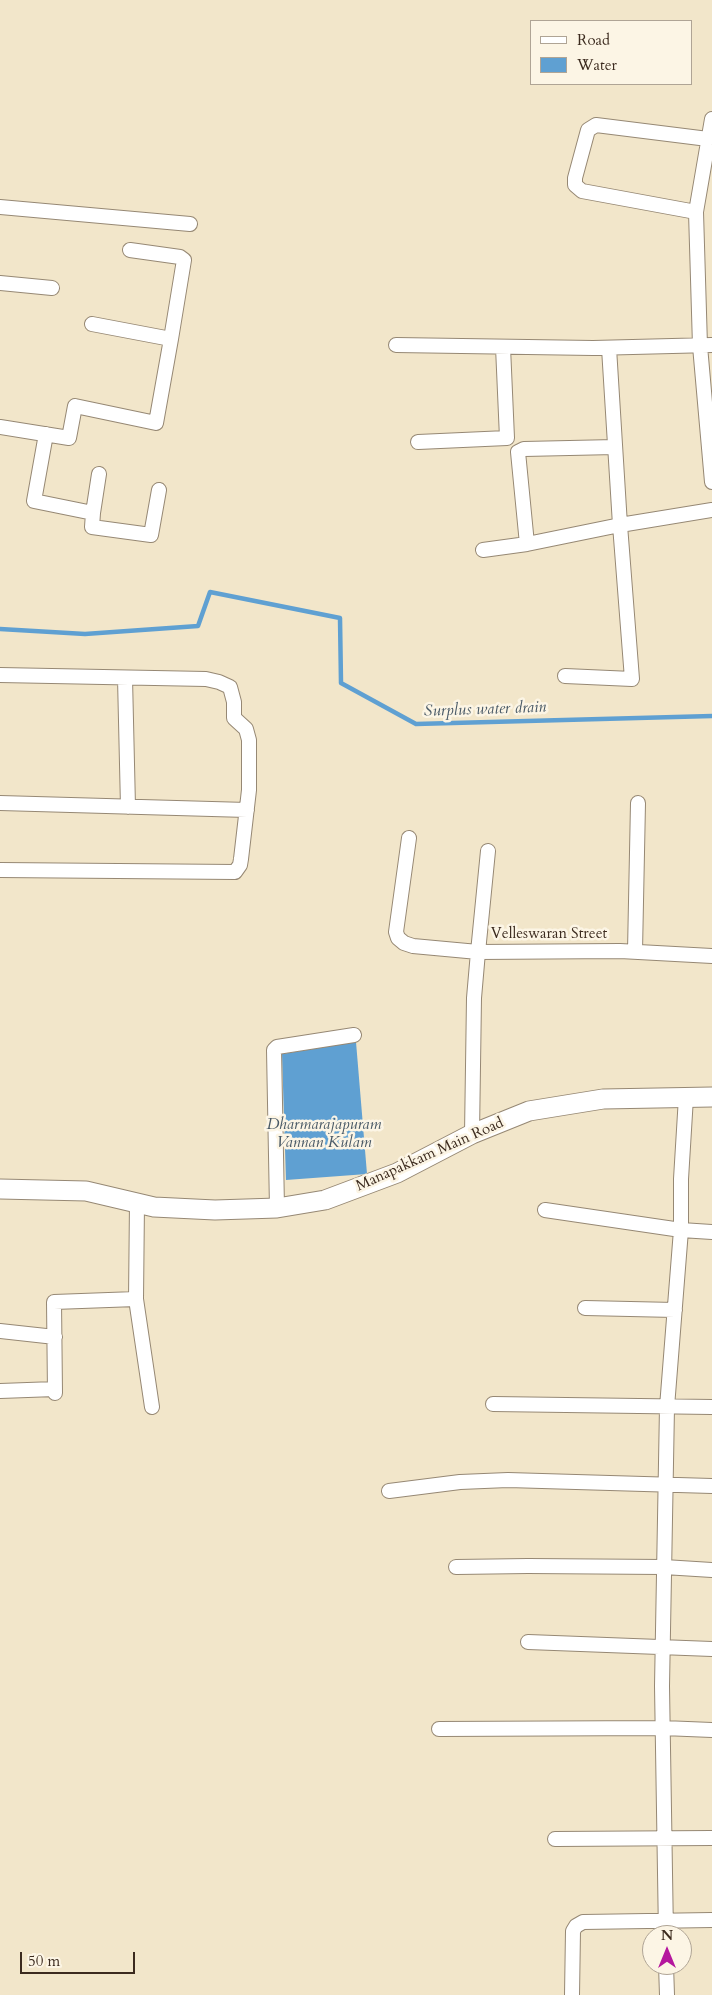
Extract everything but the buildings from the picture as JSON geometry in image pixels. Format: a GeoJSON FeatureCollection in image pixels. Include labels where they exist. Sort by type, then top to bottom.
{"type":"FeatureCollection","features":[{"type":"Feature","properties":{"kind":"main road","name":"Manapakkam Main Road"},"geometry":{"type":"LineString","coordinates":[[0,1189],[86,1191],[154,1207],[215,1210],[277,1208],[325,1200],[388,1176],[472,1134],[529,1111],[602,1099],[712,1097]]}},
{"type":"Feature","properties":{"kind":"street"},"geometry":{"type":"LineString","coordinates":[[712,119],[696,212],[706,346],[712,482]]}},
{"type":"Feature","properties":{"kind":"street"},"geometry":{"type":"LineString","coordinates":[[696,212],[582,191],[575,185],[575,178],[588,130],[596,125],[708,140]]}},
{"type":"Feature","properties":{"kind":"street"},"geometry":{"type":"LineString","coordinates":[[0,207],[190,224]]}},
{"type":"Feature","properties":{"kind":"street"},"geometry":{"type":"LineString","coordinates":[[0,427],[69,438],[75,406],[156,423],[184,260],[180,257],[130,250]]}},
{"type":"Feature","properties":{"kind":"street"},"geometry":{"type":"LineString","coordinates":[[0,283],[52,288]]}},
{"type":"Feature","properties":{"kind":"street"},"geometry":{"type":"LineString","coordinates":[[92,324],[171,339]]}},
{"type":"Feature","properties":{"kind":"street"},"geometry":{"type":"LineString","coordinates":[[396,345],[609,348],[706,346]]}},
{"type":"Feature","properties":{"kind":"street"},"geometry":{"type":"LineString","coordinates":[[418,442],[507,438],[503,346]]}},
{"type":"Feature","properties":{"kind":"street"},"geometry":{"type":"LineString","coordinates":[[565,676],[632,678],[609,348]]}},
{"type":"Feature","properties":{"kind":"street"},"geometry":{"type":"LineString","coordinates":[[46,434],[34,501],[93,513]]}},
{"type":"Feature","properties":{"kind":"street"},"geometry":{"type":"LineString","coordinates":[[527,544],[518,452],[524,449],[615,447]]}},
{"type":"Feature","properties":{"kind":"street"},"geometry":{"type":"LineString","coordinates":[[99,474],[92,527],[151,536],[159,490]]}},
{"type":"Feature","properties":{"kind":"street"},"geometry":{"type":"LineString","coordinates":[[483,550],[527,544],[620,525],[712,510]]}},
{"type":"Feature","properties":{"kind":"street"},"geometry":{"type":"LineString","coordinates":[[0,675],[206,679],[230,687],[234,702],[234,718],[246,729],[249,740],[250,790],[240,865],[234,872],[0,870]]}},
{"type":"Feature","properties":{"kind":"street"},"geometry":{"type":"LineString","coordinates":[[125,678],[128,807]]}},
{"type":"Feature","properties":{"kind":"street"},"geometry":{"type":"LineString","coordinates":[[636,951],[638,803]]}},
{"type":"Feature","properties":{"kind":"street"},"geometry":{"type":"LineString","coordinates":[[0,804],[247,810]]}},
{"type":"Feature","properties":{"kind":"street"},"geometry":{"type":"LineString","coordinates":[[408,838],[396,932],[398,938],[404,943],[413,946],[478,952],[488,851]]}},
{"type":"Feature","properties":{"kind":"street","name":"Velleswaran Street"},"geometry":{"type":"LineString","coordinates":[[472,1134],[474,998],[478,952],[636,951],[712,956]]}},
{"type":"Feature","properties":{"kind":"street"},"geometry":{"type":"LineString","coordinates":[[277,1208],[274,1050],[277,1047],[354,1035]]}},
{"type":"Feature","properties":{"kind":"street"},"geometry":{"type":"LineString","coordinates":[[666,1925],[662,1647],[667,1407],[681,1230],[681,1179],[686,1097]]}},
{"type":"Feature","properties":{"kind":"street"},"geometry":{"type":"LineString","coordinates":[[137,1203],[136,1299],[152,1407]]}},
{"type":"Feature","properties":{"kind":"street"},"geometry":{"type":"LineString","coordinates":[[545,1210],[681,1230],[712,1232]]}},
{"type":"Feature","properties":{"kind":"street"},"geometry":{"type":"LineString","coordinates":[[0,1391],[55,1391],[54,1302],[136,1299]]}},
{"type":"Feature","properties":{"kind":"street"},"geometry":{"type":"LineString","coordinates":[[585,1308],[675,1310]]}},
{"type":"Feature","properties":{"kind":"street"},"geometry":{"type":"LineString","coordinates":[[0,1331],[55,1337]]}},
{"type":"Feature","properties":{"kind":"street"},"geometry":{"type":"LineString","coordinates":[[493,1404],[712,1407]]}},
{"type":"Feature","properties":{"kind":"street"},"geometry":{"type":"LineString","coordinates":[[389,1490],[460,1482],[508,1480],[712,1486]]}},
{"type":"Feature","properties":{"kind":"street"},"geometry":{"type":"LineString","coordinates":[[456,1567],[664,1567],[712,1570]]}},
{"type":"Feature","properties":{"kind":"street"},"geometry":{"type":"LineString","coordinates":[[528,1642],[712,1648]]}},
{"type":"Feature","properties":{"kind":"street"},"geometry":{"type":"LineString","coordinates":[[439,1729],[663,1728],[712,1730]]}},
{"type":"Feature","properties":{"kind":"street"},"geometry":{"type":"LineString","coordinates":[[555,1839],[712,1838]]}},
{"type":"Feature","properties":{"kind":"street"},"geometry":{"type":"LineString","coordinates":[[572,1995],[573,1931],[582,1922],[712,1920]]}},
{"type":"Feature","properties":{"kind":"street"},"geometry":{"type":"LineString","coordinates":[[666,1975],[667,1995]]}},
{"type":"Feature","properties":{"kind":"water","name":"Dharmarajapuram Vannan Kulam"},"geometry":{"type":"Polygon","coordinates":[[[356,1042],[367,1174],[286,1180],[282,1054],[356,1042]]]}},
{"type":"Feature","properties":{"kind":"waterway","name":"Surplus water drain"},"geometry":{"type":"LineString","coordinates":[[0,629],[85,634],[198,626],[210,592],[340,618],[341,683],[416,724],[712,716]]}}]}
